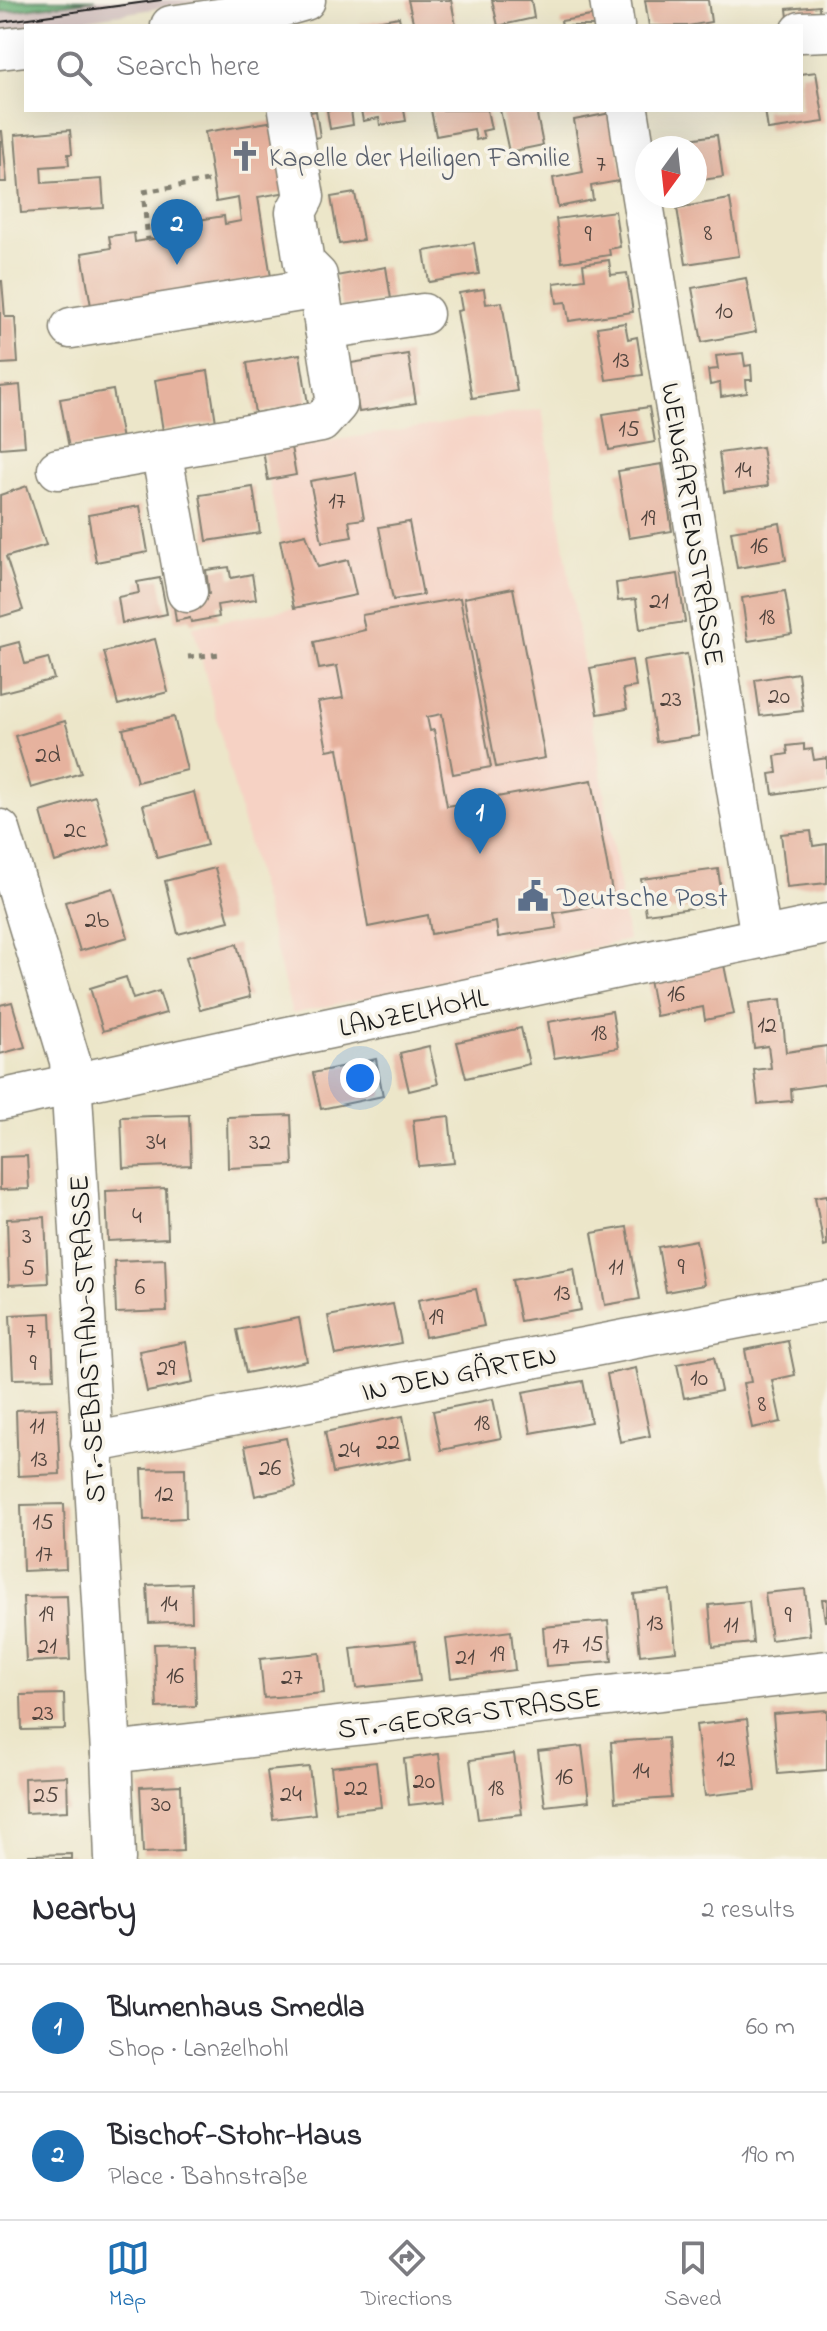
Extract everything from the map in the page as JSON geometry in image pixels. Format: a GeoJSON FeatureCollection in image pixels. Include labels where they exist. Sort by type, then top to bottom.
{"type":"FeatureCollection","features":[{"type":"Feature","properties":{"kind":"street"},"geometry":{"type":"LineString","coordinates":[[196,24],[260,19],[305,0]]}},
{"type":"Feature","properties":{"kind":"street"},"geometry":{"type":"LineString","coordinates":[[610,0],[614,24]]}},
{"type":"Feature","properties":{"kind":"street"},"geometry":{"type":"LineString","coordinates":[[803,32],[827,31]]}},
{"type":"Feature","properties":{"kind":"street"},"geometry":{"type":"LineString","coordinates":[[0,49],[24,46]]}},
{"type":"Feature","properties":{"kind":"street"},"geometry":{"type":"LineString","coordinates":[[58,469],[321,422],[337,404],[317,276],[304,263],[296,212],[304,197],[289,112]]}},
{"type":"Feature","properties":{"kind":"street","name":"WEINGARTENSTRASSE"},"geometry":{"type":"LineString","coordinates":[[628,112],[761,938]]}},
{"type":"Feature","properties":{"kind":"street"},"geometry":{"type":"LineString","coordinates":[[71,328],[319,288]]}},
{"type":"Feature","properties":{"kind":"street"},"geometry":{"type":"LineString","coordinates":[[325,329],[423,314]]}},
{"type":"Feature","properties":{"kind":"street"},"geometry":{"type":"LineString","coordinates":[[161,450],[187,592]]}},
{"type":"Feature","properties":{"kind":"street","name":"ST.-SEBASTIAN-STRASSE"},"geometry":{"type":"LineString","coordinates":[[0,830],[70,1061],[115,1859]]}},
{"type":"Feature","properties":{"kind":"street","name":"LANZELHOHL"},"geometry":{"type":"LineString","coordinates":[[0,1100],[827,924]]}},
{"type":"Feature","properties":{"kind":"street","name":"IN DEN GÄRTEN"},"geometry":{"type":"LineString","coordinates":[[91,1443],[827,1301]]}},
{"type":"Feature","properties":{"kind":"street","name":"ST.-GEORG-STRASSE"},"geometry":{"type":"LineString","coordinates":[[111,1753],[827,1671]]}},
{"type":"Feature","properties":{"kind":"path"},"geometry":{"type":"LineString","coordinates":[[143,192],[213,180]]}},
{"type":"Feature","properties":{"kind":"path"},"geometry":{"type":"LineString","coordinates":[[144,201],[148,240]]}},
{"type":"Feature","properties":{"kind":"path"},"geometry":{"type":"LineString","coordinates":[[188,657],[222,654]]}},
{"type":"Feature","properties":{"kind":"shaded area"},"geometry":{"type":"Polygon","coordinates":[[[96,0],[210,0],[58,24],[24,24],[24,29],[0,33],[0,12],[96,0]]]}},
{"type":"Feature","properties":{"kind":"shaded area"},"geometry":{"type":"Polygon","coordinates":[[[542,409],[628,940],[292,1014],[193,626],[294,608],[263,451],[542,409]]]}},
{"type":"Feature","properties":{"kind":"green space"},"geometry":{"type":"Polygon","coordinates":[[[0,0],[96,0],[0,12],[0,0]]]}},
{"type":"Feature","properties":{"kind":"building"},"geometry":{"type":"Polygon","coordinates":[[[408,0],[451,0],[456,24],[414,24],[408,0]]]}},
{"type":"Feature","properties":{"kind":"building"},"geometry":{"type":"Polygon","coordinates":[[[492,0],[531,0],[534,18],[498,24],[492,0]]]}},
{"type":"Feature","properties":{"kind":"building"},"geometry":{"type":"Polygon","coordinates":[[[645,0],[708,0],[711,22],[649,24],[645,0]]]}},
{"type":"Feature","properties":{"kind":"building"},"geometry":{"type":"Polygon","coordinates":[[[819,6],[820,23],[789,24],[787,9],[819,6]]]}},
{"type":"Feature","properties":{"kind":"building"},"geometry":{"type":"Polygon","coordinates":[[[597,15],[599,24],[562,24],[561,21],[597,15]]]}},
{"type":"Feature","properties":{"kind":"building"},"geometry":{"type":"Polygon","coordinates":[[[399,17],[401,24],[359,24],[399,17]]]}},
{"type":"Feature","properties":{"kind":"building"},"geometry":{"type":"Polygon","coordinates":[[[816,72],[824,122],[768,130],[765,112],[803,112],[803,74],[816,72]]]}},
{"type":"Feature","properties":{"kind":"building"},"geometry":{"type":"Polygon","coordinates":[[[316,112],[320,137],[307,139],[304,113],[316,112]]]}},
{"type":"Feature","properties":{"kind":"building"},"geometry":{"type":"Polygon","coordinates":[[[327,112],[351,112],[353,125],[330,129],[327,112]]]}},
{"type":"Feature","properties":{"kind":"building"},"geometry":{"type":"Polygon","coordinates":[[[361,112],[404,112],[406,121],[380,125],[379,118],[363,121],[361,112]]]}},
{"type":"Feature","properties":{"kind":"building"},"geometry":{"type":"Polygon","coordinates":[[[431,112],[487,112],[491,129],[482,131],[484,138],[476,140],[474,129],[436,136],[431,112]]]}},
{"type":"Feature","properties":{"kind":"building"},"geometry":{"type":"Polygon","coordinates":[[[500,112],[536,112],[543,145],[509,152],[500,112]]]}},
{"type":"Feature","properties":{"kind":"building"},"geometry":{"type":"Polygon","coordinates":[[[611,113],[624,180],[591,186],[593,200],[558,207],[553,178],[583,172],[574,120],[611,113]]]}},
{"type":"Feature","properties":{"kind":"building"},"geometry":{"type":"Polygon","coordinates":[[[275,121],[287,192],[258,197],[271,277],[91,306],[82,253],[111,248],[109,236],[134,233],[135,242],[200,231],[198,220],[224,216],[225,224],[241,221],[238,198],[216,202],[205,132],[275,121]]]}},
{"type":"Feature","properties":{"kind":"building"},"geometry":{"type":"Polygon","coordinates":[[[70,130],[72,154],[68,154],[69,165],[41,167],[42,183],[102,179],[104,208],[21,213],[15,135],[70,130]]]}},
{"type":"Feature","properties":{"kind":"building"},"geometry":{"type":"Polygon","coordinates":[[[2,131],[7,182],[0,182],[2,131]]]}},
{"type":"Feature","properties":{"kind":"building"},"geometry":{"type":"Polygon","coordinates":[[[717,135],[723,177],[707,179],[707,136],[717,135]]]}},
{"type":"Feature","properties":{"kind":"building"},"geometry":{"type":"Polygon","coordinates":[[[355,193],[363,240],[339,244],[331,197],[355,193]]]}},
{"type":"Feature","properties":{"kind":"building"},"geometry":{"type":"Polygon","coordinates":[[[730,199],[739,256],[686,264],[677,208],[707,208],[707,203],[730,199]]]}},
{"type":"Feature","properties":{"kind":"building"},"geometry":{"type":"Polygon","coordinates":[[[615,211],[620,247],[609,249],[610,255],[562,262],[556,219],[615,211]]]}},
{"type":"Feature","properties":{"kind":"building"},"geometry":{"type":"Polygon","coordinates":[[[474,243],[479,274],[429,282],[424,251],[474,243]]]}},
{"type":"Feature","properties":{"kind":"building"},"geometry":{"type":"Polygon","coordinates":[[[609,260],[611,275],[627,273],[633,312],[569,321],[566,302],[557,303],[554,283],[585,279],[583,264],[609,260]]]}},
{"type":"Feature","properties":{"kind":"building"},"geometry":{"type":"Polygon","coordinates":[[[386,267],[391,299],[341,307],[336,276],[386,267]]]}},
{"type":"Feature","properties":{"kind":"building"},"geometry":{"type":"Polygon","coordinates":[[[746,278],[756,332],[702,342],[692,288],[746,278]]]}},
{"type":"Feature","properties":{"kind":"building"},"geometry":{"type":"Polygon","coordinates":[[[0,281],[5,317],[15,317],[18,363],[0,364],[0,281]]]}},
{"type":"Feature","properties":{"kind":"building"},"geometry":{"type":"Polygon","coordinates":[[[484,289],[486,304],[502,302],[517,391],[472,398],[457,311],[462,310],[459,293],[484,289]]]}},
{"type":"Feature","properties":{"kind":"building"},"geometry":{"type":"Polygon","coordinates":[[[625,323],[628,339],[637,337],[643,375],[606,380],[597,327],[625,323]]]}},
{"type":"Feature","properties":{"kind":"building"},"geometry":{"type":"Polygon","coordinates":[[[743,353],[745,366],[751,365],[752,380],[746,380],[747,393],[721,397],[720,383],[710,385],[708,370],[718,369],[716,356],[743,353]]]}},
{"type":"Feature","properties":{"kind":"building"},"geometry":{"type":"Polygon","coordinates":[[[300,354],[308,404],[255,413],[247,363],[300,354]]]}},
{"type":"Feature","properties":{"kind":"building"},"geometry":{"type":"Polygon","coordinates":[[[408,354],[416,403],[359,412],[351,363],[408,354]]]}},
{"type":"Feature","properties":{"kind":"building"},"geometry":{"type":"Polygon","coordinates":[[[208,371],[216,422],[163,431],[155,380],[208,371]]]}},
{"type":"Feature","properties":{"kind":"building"},"geometry":{"type":"Polygon","coordinates":[[[20,385],[25,446],[0,448],[0,387],[20,385]]]}},
{"type":"Feature","properties":{"kind":"building"},"geometry":{"type":"Polygon","coordinates":[[[113,390],[122,440],[69,448],[60,399],[113,390]]]}},
{"type":"Feature","properties":{"kind":"building"},"geometry":{"type":"Polygon","coordinates":[[[649,407],[655,442],[609,450],[603,414],[649,407]]]}},
{"type":"Feature","properties":{"kind":"building"},"geometry":{"type":"Polygon","coordinates":[[[291,447],[296,475],[268,480],[263,451],[291,447]]]}},
{"type":"Feature","properties":{"kind":"building"},"geometry":{"type":"Polygon","coordinates":[[[762,447],[768,486],[724,492],[719,453],[762,447]]]}},
{"type":"Feature","properties":{"kind":"building"},"geometry":{"type":"Polygon","coordinates":[[[662,464],[672,531],[629,538],[618,471],[662,464]]]}},
{"type":"Feature","properties":{"kind":"building"},"geometry":{"type":"Polygon","coordinates":[[[356,473],[364,519],[349,521],[352,537],[322,542],[310,481],[356,473]]]}},
{"type":"Feature","properties":{"kind":"building"},"geometry":{"type":"Polygon","coordinates":[[[27,486],[46,545],[6,557],[23,610],[0,617],[0,495],[27,486]]]}},
{"type":"Feature","properties":{"kind":"building"},"geometry":{"type":"Polygon","coordinates":[[[253,487],[260,533],[207,541],[200,495],[253,487]]]}},
{"type":"Feature","properties":{"kind":"building"},"geometry":{"type":"Polygon","coordinates":[[[140,506],[148,552],[96,562],[88,515],[140,506]]]}},
{"type":"Feature","properties":{"kind":"building"},"geometry":{"type":"Polygon","coordinates":[[[409,522],[423,595],[393,600],[379,527],[409,522]]]}},
{"type":"Feature","properties":{"kind":"building"},"geometry":{"type":"Polygon","coordinates":[[[780,523],[786,560],[737,568],[731,531],[780,523]]]}},
{"type":"Feature","properties":{"kind":"building"},"geometry":{"type":"Polygon","coordinates":[[[306,534],[318,567],[348,560],[356,595],[294,608],[280,540],[306,534]]]}},
{"type":"Feature","properties":{"kind":"building"},"geometry":{"type":"Polygon","coordinates":[[[229,567],[231,578],[252,574],[256,599],[217,605],[219,617],[176,621],[173,600],[209,594],[206,570],[229,567]]]}},
{"type":"Feature","properties":{"kind":"building"},"geometry":{"type":"Polygon","coordinates":[[[678,574],[685,622],[640,629],[636,599],[618,601],[616,583],[678,574]]]}},
{"type":"Feature","properties":{"kind":"building"},"geometry":{"type":"Polygon","coordinates":[[[160,578],[167,614],[122,623],[118,597],[139,593],[137,582],[160,578]]]}},
{"type":"Feature","properties":{"kind":"building"},"geometry":{"type":"Polygon","coordinates":[[[513,588],[545,758],[496,767],[464,598],[513,588]]]}},
{"type":"Feature","properties":{"kind":"building"},"geometry":{"type":"Polygon","coordinates":[[[785,591],[792,634],[748,641],[742,598],[785,591]]]}},
{"type":"Feature","properties":{"kind":"building"},"geometry":{"type":"Polygon","coordinates":[[[460,598],[491,767],[453,774],[442,714],[427,717],[430,731],[434,730],[447,806],[592,780],[614,903],[554,913],[557,928],[498,937],[496,922],[431,934],[428,915],[368,927],[338,748],[327,750],[318,702],[343,698],[337,666],[319,669],[314,642],[365,630],[362,615],[460,598]]]}},
{"type":"Feature","properties":{"kind":"building"},"geometry":{"type":"Polygon","coordinates":[[[155,639],[168,692],[118,705],[104,652],[155,639]]]}},
{"type":"Feature","properties":{"kind":"building"},"geometry":{"type":"Polygon","coordinates":[[[19,642],[25,664],[48,658],[54,679],[0,693],[0,647],[19,642]]]}},
{"type":"Feature","properties":{"kind":"building"},"geometry":{"type":"Polygon","coordinates":[[[687,654],[699,736],[656,742],[644,661],[687,654]]]}},
{"type":"Feature","properties":{"kind":"building"},"geometry":{"type":"Polygon","coordinates":[[[632,660],[636,687],[623,689],[627,709],[598,714],[590,668],[632,660]]]}},
{"type":"Feature","properties":{"kind":"building"},"geometry":{"type":"Polygon","coordinates":[[[798,673],[803,711],[760,716],[755,680],[798,673]]]}},
{"type":"Feature","properties":{"kind":"building"},"geometry":{"type":"Polygon","coordinates":[[[174,717],[187,770],[137,782],[123,729],[174,717]]]}},
{"type":"Feature","properties":{"kind":"building"},"geometry":{"type":"Polygon","coordinates":[[[65,721],[81,773],[31,788],[15,736],[65,721]]]}},
{"type":"Feature","properties":{"kind":"building"},"geometry":{"type":"Polygon","coordinates":[[[804,744],[804,750],[812,749],[814,760],[827,758],[827,786],[773,794],[770,774],[777,773],[775,756],[788,754],[787,746],[804,744]]]}},
{"type":"Feature","properties":{"kind":"building"},"geometry":{"type":"Polygon","coordinates":[[[194,792],[207,845],[157,858],[143,805],[194,792]]]}},
{"type":"Feature","properties":{"kind":"building"},"geometry":{"type":"Polygon","coordinates":[[[95,796],[110,845],[55,862],[41,812],[95,796]]]}},
{"type":"Feature","properties":{"kind":"building"},"geometry":{"type":"Polygon","coordinates":[[[811,831],[813,846],[827,844],[827,883],[787,887],[781,834],[811,831]]]}},
{"type":"Feature","properties":{"kind":"building"},"geometry":{"type":"Polygon","coordinates":[[[215,868],[229,921],[178,934],[165,881],[215,868]]]}},
{"type":"Feature","properties":{"kind":"building"},"geometry":{"type":"Polygon","coordinates":[[[718,869],[723,904],[646,914],[641,879],[718,869]]]}},
{"type":"Feature","properties":{"kind":"building"},"geometry":{"type":"Polygon","coordinates":[[[113,888],[128,937],[80,951],[65,902],[113,888]]]}},
{"type":"Feature","properties":{"kind":"building"},"geometry":{"type":"Polygon","coordinates":[[[237,944],[250,997],[200,1010],[186,957],[237,944]]]}},
{"type":"Feature","properties":{"kind":"building"},"geometry":{"type":"Polygon","coordinates":[[[724,965],[734,1014],[705,1020],[703,1007],[656,1016],[649,980],[724,965]]]}},
{"type":"Feature","properties":{"kind":"building"},"geometry":{"type":"Polygon","coordinates":[[[126,977],[133,999],[159,991],[166,1013],[103,1031],[90,988],[126,977]]]}},
{"type":"Feature","properties":{"kind":"building"},"geometry":{"type":"Polygon","coordinates":[[[781,999],[786,1052],[827,1046],[827,1084],[791,1089],[792,1101],[758,1104],[754,1070],[771,1068],[768,1046],[754,1048],[749,1003],[781,999]]]}},
{"type":"Feature","properties":{"kind":"building"},"geometry":{"type":"Polygon","coordinates":[[[12,1002],[25,1047],[0,1054],[0,1005],[12,1002]]]}},
{"type":"Feature","properties":{"kind":"building"},"geometry":{"type":"Polygon","coordinates":[[[612,1011],[618,1048],[554,1058],[548,1022],[612,1011]]]}},
{"type":"Feature","properties":{"kind":"building"},"geometry":{"type":"Polygon","coordinates":[[[521,1028],[529,1064],[466,1078],[457,1042],[521,1028]]]}},
{"type":"Feature","properties":{"kind":"building"},"geometry":{"type":"Polygon","coordinates":[[[429,1046],[438,1084],[409,1091],[400,1053],[429,1046]]]}},
{"type":"Feature","properties":{"kind":"building"},"geometry":{"type":"Polygon","coordinates":[[[376,1059],[383,1096],[321,1109],[313,1073],[376,1059]]]}},
{"type":"Feature","properties":{"kind":"building"},"geometry":{"type":"Polygon","coordinates":[[[189,1115],[191,1165],[123,1168],[121,1117],[189,1115]]]}},
{"type":"Feature","properties":{"kind":"building"},"geometry":{"type":"Polygon","coordinates":[[[291,1115],[293,1165],[228,1168],[227,1117],[291,1115]]]}},
{"type":"Feature","properties":{"kind":"building"},"geometry":{"type":"Polygon","coordinates":[[[449,1116],[454,1163],[418,1166],[413,1120],[449,1116]]]}},
{"type":"Feature","properties":{"kind":"building"},"geometry":{"type":"Polygon","coordinates":[[[27,1156],[29,1189],[0,1190],[0,1157],[27,1156]]]}},
{"type":"Feature","properties":{"kind":"building"},"geometry":{"type":"Polygon","coordinates":[[[166,1188],[168,1238],[108,1241],[106,1191],[166,1188]]]}},
{"type":"Feature","properties":{"kind":"building"},"geometry":{"type":"Polygon","coordinates":[[[827,1195],[827,1246],[824,1247],[815,1197],[827,1195]]]}},
{"type":"Feature","properties":{"kind":"building"},"geometry":{"type":"Polygon","coordinates":[[[45,1217],[48,1283],[9,1285],[7,1219],[45,1217]]]}},
{"type":"Feature","properties":{"kind":"building"},"geometry":{"type":"Polygon","coordinates":[[[627,1227],[640,1299],[605,1305],[592,1233],[627,1227]]]}},
{"type":"Feature","properties":{"kind":"building"},"geometry":{"type":"Polygon","coordinates":[[[696,1240],[704,1285],[666,1292],[658,1247],[696,1240]]]}},
{"type":"Feature","properties":{"kind":"building"},"geometry":{"type":"Polygon","coordinates":[[[165,1259],[167,1311],[116,1313],[114,1261],[165,1259]]]}},
{"type":"Feature","properties":{"kind":"building"},"geometry":{"type":"Polygon","coordinates":[[[574,1269],[581,1310],[520,1321],[512,1280],[574,1269]]]}},
{"type":"Feature","properties":{"kind":"building"},"geometry":{"type":"Polygon","coordinates":[[[476,1289],[484,1326],[425,1337],[418,1300],[476,1289]]]}},
{"type":"Feature","properties":{"kind":"building"},"geometry":{"type":"Polygon","coordinates":[[[393,1304],[401,1343],[336,1355],[328,1316],[393,1304]]]}},
{"type":"Feature","properties":{"kind":"building"},"geometry":{"type":"Polygon","coordinates":[[[51,1313],[54,1378],[13,1379],[10,1315],[51,1313]]]}},
{"type":"Feature","properties":{"kind":"building"},"geometry":{"type":"Polygon","coordinates":[[[299,1318],[307,1361],[246,1373],[237,1330],[299,1318]]]}},
{"type":"Feature","properties":{"kind":"building"},"geometry":{"type":"Polygon","coordinates":[[[788,1341],[795,1375],[772,1380],[781,1422],[752,1428],[743,1383],[751,1382],[745,1350],[788,1341]]]}},
{"type":"Feature","properties":{"kind":"building"},"geometry":{"type":"Polygon","coordinates":[[[186,1342],[193,1383],[147,1392],[139,1351],[186,1342]]]}},
{"type":"Feature","properties":{"kind":"building"},"geometry":{"type":"Polygon","coordinates":[[[714,1357],[721,1391],[684,1398],[677,1364],[714,1357]]]}},
{"type":"Feature","properties":{"kind":"building"},"geometry":{"type":"Polygon","coordinates":[[[636,1368],[650,1436],[620,1442],[607,1374],[636,1368]]]}},
{"type":"Feature","properties":{"kind":"building"},"geometry":{"type":"Polygon","coordinates":[[[583,1381],[591,1422],[531,1433],[523,1392],[583,1381]]]}},
{"type":"Feature","properties":{"kind":"building"},"geometry":{"type":"Polygon","coordinates":[[[493,1399],[501,1438],[441,1450],[433,1411],[493,1399]]]}},
{"type":"Feature","properties":{"kind":"building"},"geometry":{"type":"Polygon","coordinates":[[[57,1408],[60,1474],[18,1476],[16,1410],[57,1408]]]}},
{"type":"Feature","properties":{"kind":"building"},"geometry":{"type":"Polygon","coordinates":[[[403,1416],[411,1458],[333,1473],[325,1432],[403,1416]]]}},
{"type":"Feature","properties":{"kind":"building"},"geometry":{"type":"Polygon","coordinates":[[[286,1438],[296,1487],[255,1496],[245,1446],[286,1438]]]}},
{"type":"Feature","properties":{"kind":"building"},"geometry":{"type":"Polygon","coordinates":[[[185,1468],[186,1518],[144,1520],[142,1469],[185,1468]]]}},
{"type":"Feature","properties":{"kind":"building"},"geometry":{"type":"Polygon","coordinates":[[[64,1504],[66,1569],[23,1571],[21,1505],[64,1504]]]}},
{"type":"Feature","properties":{"kind":"building"},"geometry":{"type":"Polygon","coordinates":[[[191,1583],[192,1621],[149,1623],[147,1585],[191,1583]]]}},
{"type":"Feature","properties":{"kind":"building"},"geometry":{"type":"Polygon","coordinates":[[[805,1589],[810,1635],[771,1640],[765,1593],[805,1589]]]}},
{"type":"Feature","properties":{"kind":"building"},"geometry":{"type":"Polygon","coordinates":[[[670,1590],[676,1651],[640,1655],[634,1594],[670,1590]]]}},
{"type":"Feature","properties":{"kind":"building"},"geometry":{"type":"Polygon","coordinates":[[[67,1596],[70,1660],[26,1662],[23,1597],[67,1596]]]}},
{"type":"Feature","properties":{"kind":"building"},"geometry":{"type":"Polygon","coordinates":[[[822,1599],[827,1599],[827,1621],[825,1621],[822,1599]]]}},
{"type":"Feature","properties":{"kind":"building"},"geometry":{"type":"Polygon","coordinates":[[[749,1601],[753,1643],[713,1647],[709,1605],[749,1601]]]}},
{"type":"Feature","properties":{"kind":"building"},"geometry":{"type":"Polygon","coordinates":[[[608,1621],[612,1661],[546,1666],[543,1627],[608,1621]]]}},
{"type":"Feature","properties":{"kind":"building"},"geometry":{"type":"Polygon","coordinates":[[[511,1631],[515,1670],[451,1678],[446,1639],[511,1631]]]}},
{"type":"Feature","properties":{"kind":"building"},"geometry":{"type":"Polygon","coordinates":[[[415,1641],[420,1681],[356,1688],[351,1648],[415,1641]]]}},
{"type":"Feature","properties":{"kind":"building"},"geometry":{"type":"Polygon","coordinates":[[[194,1643],[196,1706],[157,1708],[154,1644],[194,1643]]]}},
{"type":"Feature","properties":{"kind":"building"},"geometry":{"type":"Polygon","coordinates":[[[320,1653],[324,1693],[264,1698],[260,1659],[320,1653]]]}},
{"type":"Feature","properties":{"kind":"building"},"geometry":{"type":"Polygon","coordinates":[[[64,1694],[65,1729],[22,1730],[21,1695],[64,1694]]]}},
{"type":"Feature","properties":{"kind":"building"},"geometry":{"type":"Polygon","coordinates":[[[827,1710],[827,1770],[778,1774],[773,1714],[827,1710]]]}},
{"type":"Feature","properties":{"kind":"building"},"geometry":{"type":"Polygon","coordinates":[[[747,1719],[756,1790],[705,1796],[696,1725],[747,1719]]]}},
{"type":"Feature","properties":{"kind":"building"},"geometry":{"type":"Polygon","coordinates":[[[667,1738],[671,1798],[615,1802],[611,1742],[667,1738]]]}},
{"type":"Feature","properties":{"kind":"building"},"geometry":{"type":"Polygon","coordinates":[[[582,1746],[589,1801],[545,1806],[538,1751],[582,1746]]]}},
{"type":"Feature","properties":{"kind":"building"},"geometry":{"type":"Polygon","coordinates":[[[439,1754],[445,1801],[409,1805],[404,1759],[439,1754]]]}},
{"type":"Feature","properties":{"kind":"building"},"geometry":{"type":"Polygon","coordinates":[[[514,1754],[522,1814],[478,1819],[470,1760],[514,1754]]]}},
{"type":"Feature","properties":{"kind":"building"},"geometry":{"type":"Polygon","coordinates":[[[376,1762],[381,1807],[336,1812],[331,1767],[376,1762]]]}},
{"type":"Feature","properties":{"kind":"building"},"geometry":{"type":"Polygon","coordinates":[[[309,1767],[315,1814],[273,1819],[267,1771],[309,1767]]]}},
{"type":"Feature","properties":{"kind":"building"},"geometry":{"type":"Polygon","coordinates":[[[67,1776],[68,1811],[25,1813],[24,1778],[67,1776]]]}},
{"type":"Feature","properties":{"kind":"building"},"geometry":{"type":"Polygon","coordinates":[[[181,1785],[183,1851],[143,1853],[140,1787],[181,1785]]]}},
{"type":"Feature","properties":{"kind":"building"},"geometry":{"type":"Polygon","coordinates":[[[72,1854],[72,1859],[29,1859],[29,1855],[72,1854]]]}},
{"type":"Feature","properties":{"kind":"tram line"},"geometry":{"type":"LineString","coordinates":[[0,22],[161,0]]}},
{"type":"Feature","properties":{"kind":"place","name":"Kapelle der Heiligen Familie"},"geometry":{"type":"Point","coordinates":[245,156]}},
{"type":"Feature","properties":{"kind":"place","name":"Bischof-Stohr-Haus"},"geometry":{"type":"Point","coordinates":[177,265]}},
{"type":"Feature","properties":{"kind":"place","name":"Blumenhaus Smedla"},"geometry":{"type":"Point","coordinates":[480,854]}},
{"type":"Feature","properties":{"kind":"place","name":"Deutsche Post"},"geometry":{"type":"Point","coordinates":[533,896]}}]}
